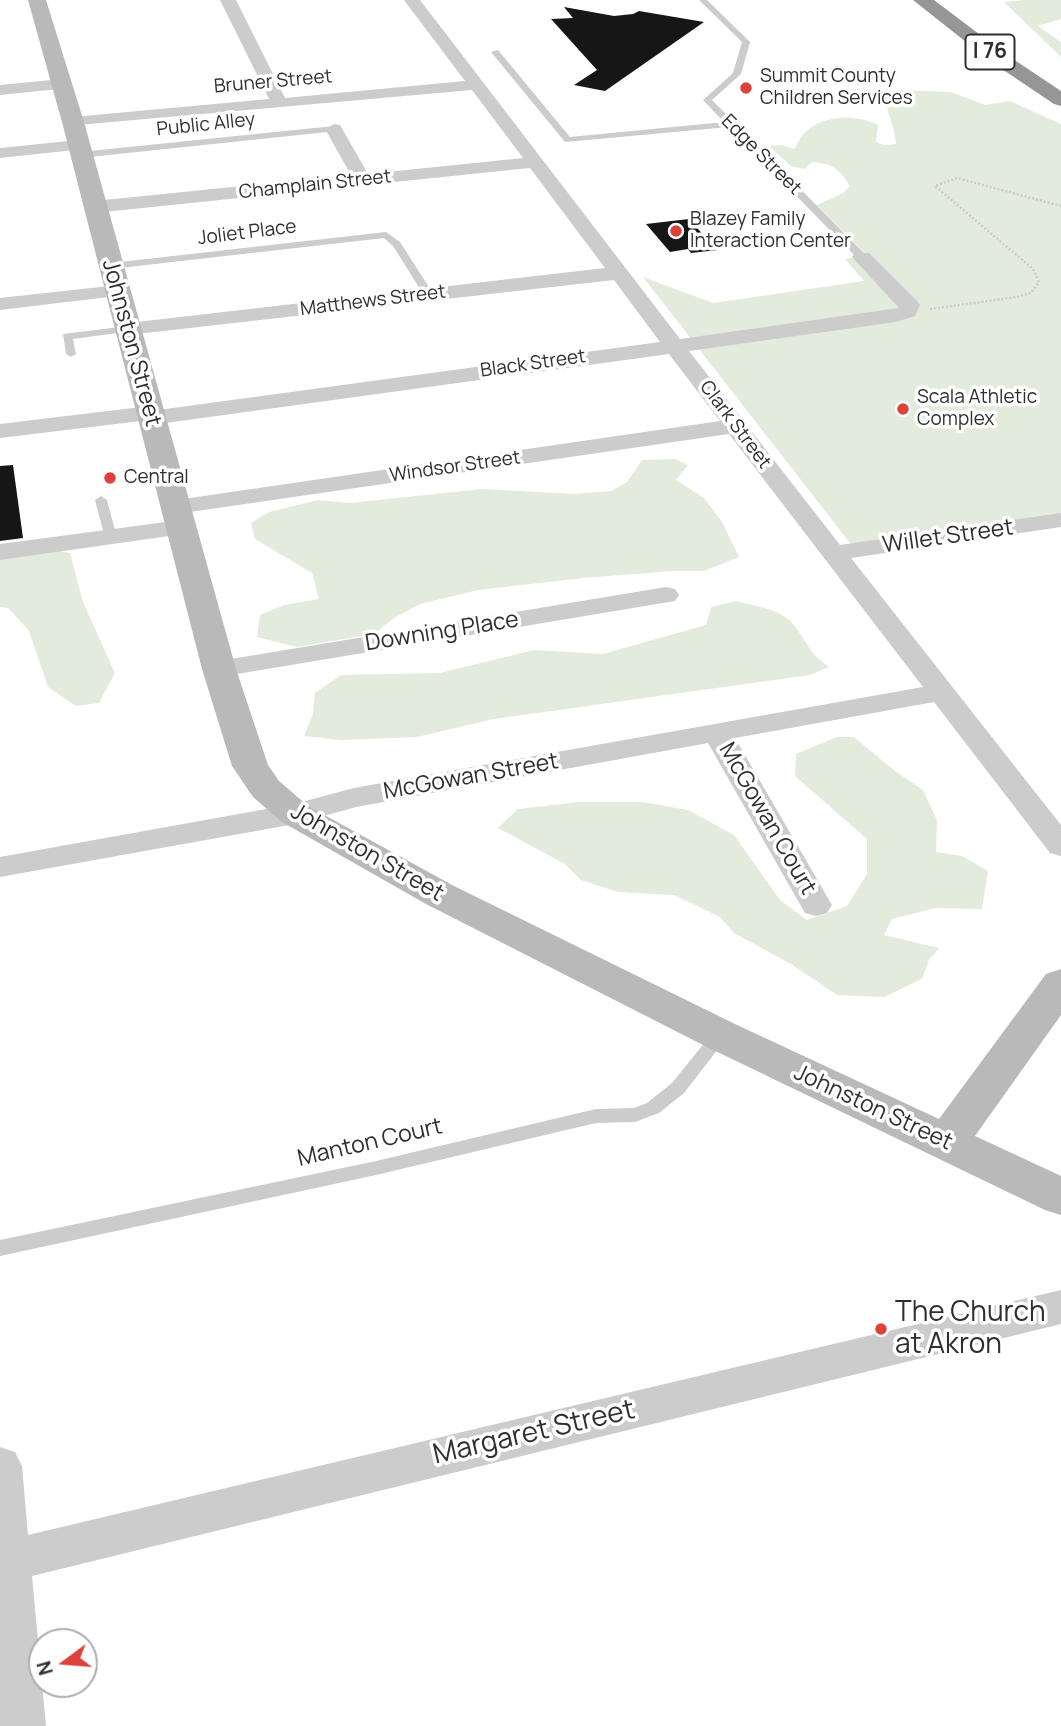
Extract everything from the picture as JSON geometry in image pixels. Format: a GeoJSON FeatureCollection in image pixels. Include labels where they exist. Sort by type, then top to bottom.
{"type":"FeatureCollection","features":[{"type":"Feature","properties":{"kind":"highway","name":"I 76"},"geometry":{"type":"LineString","coordinates":[[922,0],[997,57],[1061,100]]}},
{"type":"Feature","properties":{"kind":"main road","name":"Johnston Street"},"geometry":{"type":"LineString","coordinates":[[37,0],[219,668],[250,766],[266,789],[295,814],[440,895],[720,1035],[1061,1197]]}},
{"type":"Feature","properties":{"kind":"main road"},"geometry":{"type":"LineString","coordinates":[[947,1142],[1061,984]]}},
{"type":"Feature","properties":{"kind":"street"},"geometry":{"type":"LineString","coordinates":[[228,0],[279,103]]}},
{"type":"Feature","properties":{"kind":"street","name":"Clark Street"},"geometry":{"type":"LineString","coordinates":[[412,0],[735,426],[1061,846]]}},
{"type":"Feature","properties":{"kind":"street"},"geometry":{"type":"LineString","coordinates":[[0,90],[62,84]]}},
{"type":"Feature","properties":{"kind":"street","name":"Bruner Street"},"geometry":{"type":"LineString","coordinates":[[0,153],[279,103],[477,85]]}},
{"type":"Feature","properties":{"kind":"street"},"geometry":{"type":"LineString","coordinates":[[334,129],[363,180]]}},
{"type":"Feature","properties":{"kind":"street","name":"Champlain Street"},"geometry":{"type":"LineString","coordinates":[[94,207],[536,162]]}},
{"type":"Feature","properties":{"kind":"street","name":"Edge Street"},"geometry":{"type":"LineString","coordinates":[[862,257],[909,308]]}},
{"type":"Feature","properties":{"kind":"street","name":"Matthews Street"},"geometry":{"type":"LineString","coordinates":[[128,329],[618,273]]}},
{"type":"Feature","properties":{"kind":"street"},"geometry":{"type":"LineString","coordinates":[[0,304],[114,278]]}},
{"type":"Feature","properties":{"kind":"street","name":"Black Street"},"geometry":{"type":"LineString","coordinates":[[0,431],[150,415],[896,316],[909,308]]}},
{"type":"Feature","properties":{"kind":"street","name":"Windsor Street"},"geometry":{"type":"LineString","coordinates":[[0,552],[111,538],[179,518],[735,426]]}},
{"type":"Feature","properties":{"kind":"street","name":"Willet Street"},"geometry":{"type":"LineString","coordinates":[[835,553],[1061,520]]}},
{"type":"Feature","properties":{"kind":"street","name":"Downing Place"},"geometry":{"type":"LineString","coordinates":[[219,668],[666,595]]}},
{"type":"Feature","properties":{"kind":"street","name":"McGowan Street"},"geometry":{"type":"LineString","coordinates":[[0,866],[295,814],[354,798],[943,692]]}},
{"type":"Feature","properties":{"kind":"street","name":"McGowan Court"},"geometry":{"type":"LineString","coordinates":[[717,733],[816,905]]}},
{"type":"Feature","properties":{"kind":"street","name":"Margaret Street"},"geometry":{"type":"LineString","coordinates":[[7,1561],[1061,1307]]}},
{"type":"Feature","properties":{"kind":"street"},"geometry":{"type":"LineString","coordinates":[[0,1466],[22,1726]]}},
{"type":"Feature","properties":{"kind":"lane","name":"Edge Street"},"geometry":{"type":"LineString","coordinates":[[703,0],[746,42],[737,74],[707,100],[862,257]]}},
{"type":"Feature","properties":{"kind":"lane"},"geometry":{"type":"LineString","coordinates":[[495,52],[568,140],[731,124]]}},
{"type":"Feature","properties":{"kind":"lane","name":"Public Alley"},"geometry":{"type":"LineString","coordinates":[[77,141],[334,129]]}},
{"type":"Feature","properties":{"kind":"lane","name":"Joliet Place"},"geometry":{"type":"LineString","coordinates":[[114,278],[386,235],[397,244],[429,295]]}},
{"type":"Feature","properties":{"kind":"lane"},"geometry":{"type":"LineString","coordinates":[[71,354],[67,336],[128,329]]}},
{"type":"Feature","properties":{"kind":"lane"},"geometry":{"type":"LineString","coordinates":[[102,500],[111,538]]}},
{"type":"Feature","properties":{"kind":"lane","name":"Manton Court"},"geometry":{"type":"LineString","coordinates":[[0,1248],[376,1168],[596,1116],[635,1115],[653,1108],[678,1088],[720,1035]]}},
{"type":"Feature","properties":{"kind":"path"},"geometry":{"type":"LineString","coordinates":[[909,308],[1017,297],[1031,293],[1039,282],[1033,269],[936,186],[957,178],[1061,206]]}},
{"type":"Feature","properties":{"kind":"shaded area"},"geometry":{"type":"Polygon","coordinates":[[[1061,0],[1061,19],[1038,26],[1061,42],[1061,57],[1004,2],[1061,0]]]}},
{"type":"Feature","properties":{"kind":"shaded area","name":"Scala Athletic Complex"},"geometry":{"type":"Polygon","coordinates":[[[899,90],[951,92],[985,105],[1010,101],[1061,124],[1061,515],[868,544],[850,543],[643,277],[713,303],[864,281],[845,259],[867,255],[817,205],[843,193],[850,186],[846,180],[839,171],[825,164],[812,162],[804,169],[791,166],[769,146],[781,145],[795,149],[809,129],[831,119],[843,118],[855,118],[878,125],[876,142],[884,145],[896,144],[885,95],[899,90]]]}},
{"type":"Feature","properties":{"kind":"shaded area"},"geometry":{"type":"Polygon","coordinates":[[[675,459],[688,465],[676,480],[704,498],[722,522],[739,557],[704,571],[584,578],[478,590],[420,604],[394,618],[374,634],[297,647],[257,637],[260,615],[284,605],[319,599],[312,573],[255,539],[251,523],[269,512],[318,500],[349,503],[483,489],[574,494],[611,491],[627,482],[642,460],[675,459]]]}},
{"type":"Feature","properties":{"kind":"shaded area"},"geometry":{"type":"Polygon","coordinates":[[[58,551],[70,553],[83,602],[115,673],[99,703],[76,706],[48,687],[29,631],[8,608],[0,607],[0,560],[58,551]]]}},
{"type":"Feature","properties":{"kind":"shaded area"},"geometry":{"type":"Polygon","coordinates":[[[736,601],[767,609],[788,619],[813,652],[829,667],[810,675],[494,719],[417,737],[341,740],[304,736],[313,714],[315,693],[341,675],[440,673],[534,650],[603,654],[706,625],[711,607],[736,601]]]}},
{"type":"Feature","properties":{"kind":"shaded area"},"geometry":{"type":"Polygon","coordinates":[[[837,737],[854,737],[923,790],[937,820],[936,852],[962,856],[988,871],[982,909],[935,908],[892,919],[884,935],[939,948],[929,960],[922,979],[884,997],[837,995],[791,964],[734,933],[720,917],[674,895],[618,892],[581,880],[565,864],[498,828],[518,809],[580,802],[642,802],[688,810],[734,835],[780,900],[807,920],[847,906],[867,874],[867,839],[795,776],[796,754],[837,737]]]}},
{"type":"Feature","properties":{"kind":"building"},"geometry":{"type":"Polygon","coordinates":[[[564,7],[614,16],[639,11],[704,22],[605,91],[574,85],[597,70],[551,19],[573,18],[564,7]]]}},
{"type":"Feature","properties":{"kind":"building","name":"Blazey Family Interaction Center"},"geometry":{"type":"Polygon","coordinates":[[[689,219],[717,250],[691,253],[688,249],[670,252],[646,224],[689,219]]]}},
{"type":"Feature","properties":{"kind":"building"},"geometry":{"type":"Polygon","coordinates":[[[13,465],[23,538],[0,541],[0,466],[13,465]]]}},
{"type":"Feature","properties":{"kind":"place","name":"Summit County Children Services"},"geometry":{"type":"Point","coordinates":[746,88]}},
{"type":"Feature","properties":{"kind":"place","name":"Blazey Family Interaction Center"},"geometry":{"type":"Point","coordinates":[676,231]}},
{"type":"Feature","properties":{"kind":"place","name":"Scala Athletic Complex"},"geometry":{"type":"Point","coordinates":[903,409]}},
{"type":"Feature","properties":{"kind":"place","name":"Central"},"geometry":{"type":"Point","coordinates":[110,478]}},
{"type":"Feature","properties":{"kind":"place","name":"The Church at Akron"},"geometry":{"type":"Point","coordinates":[881,1329]}}]}
